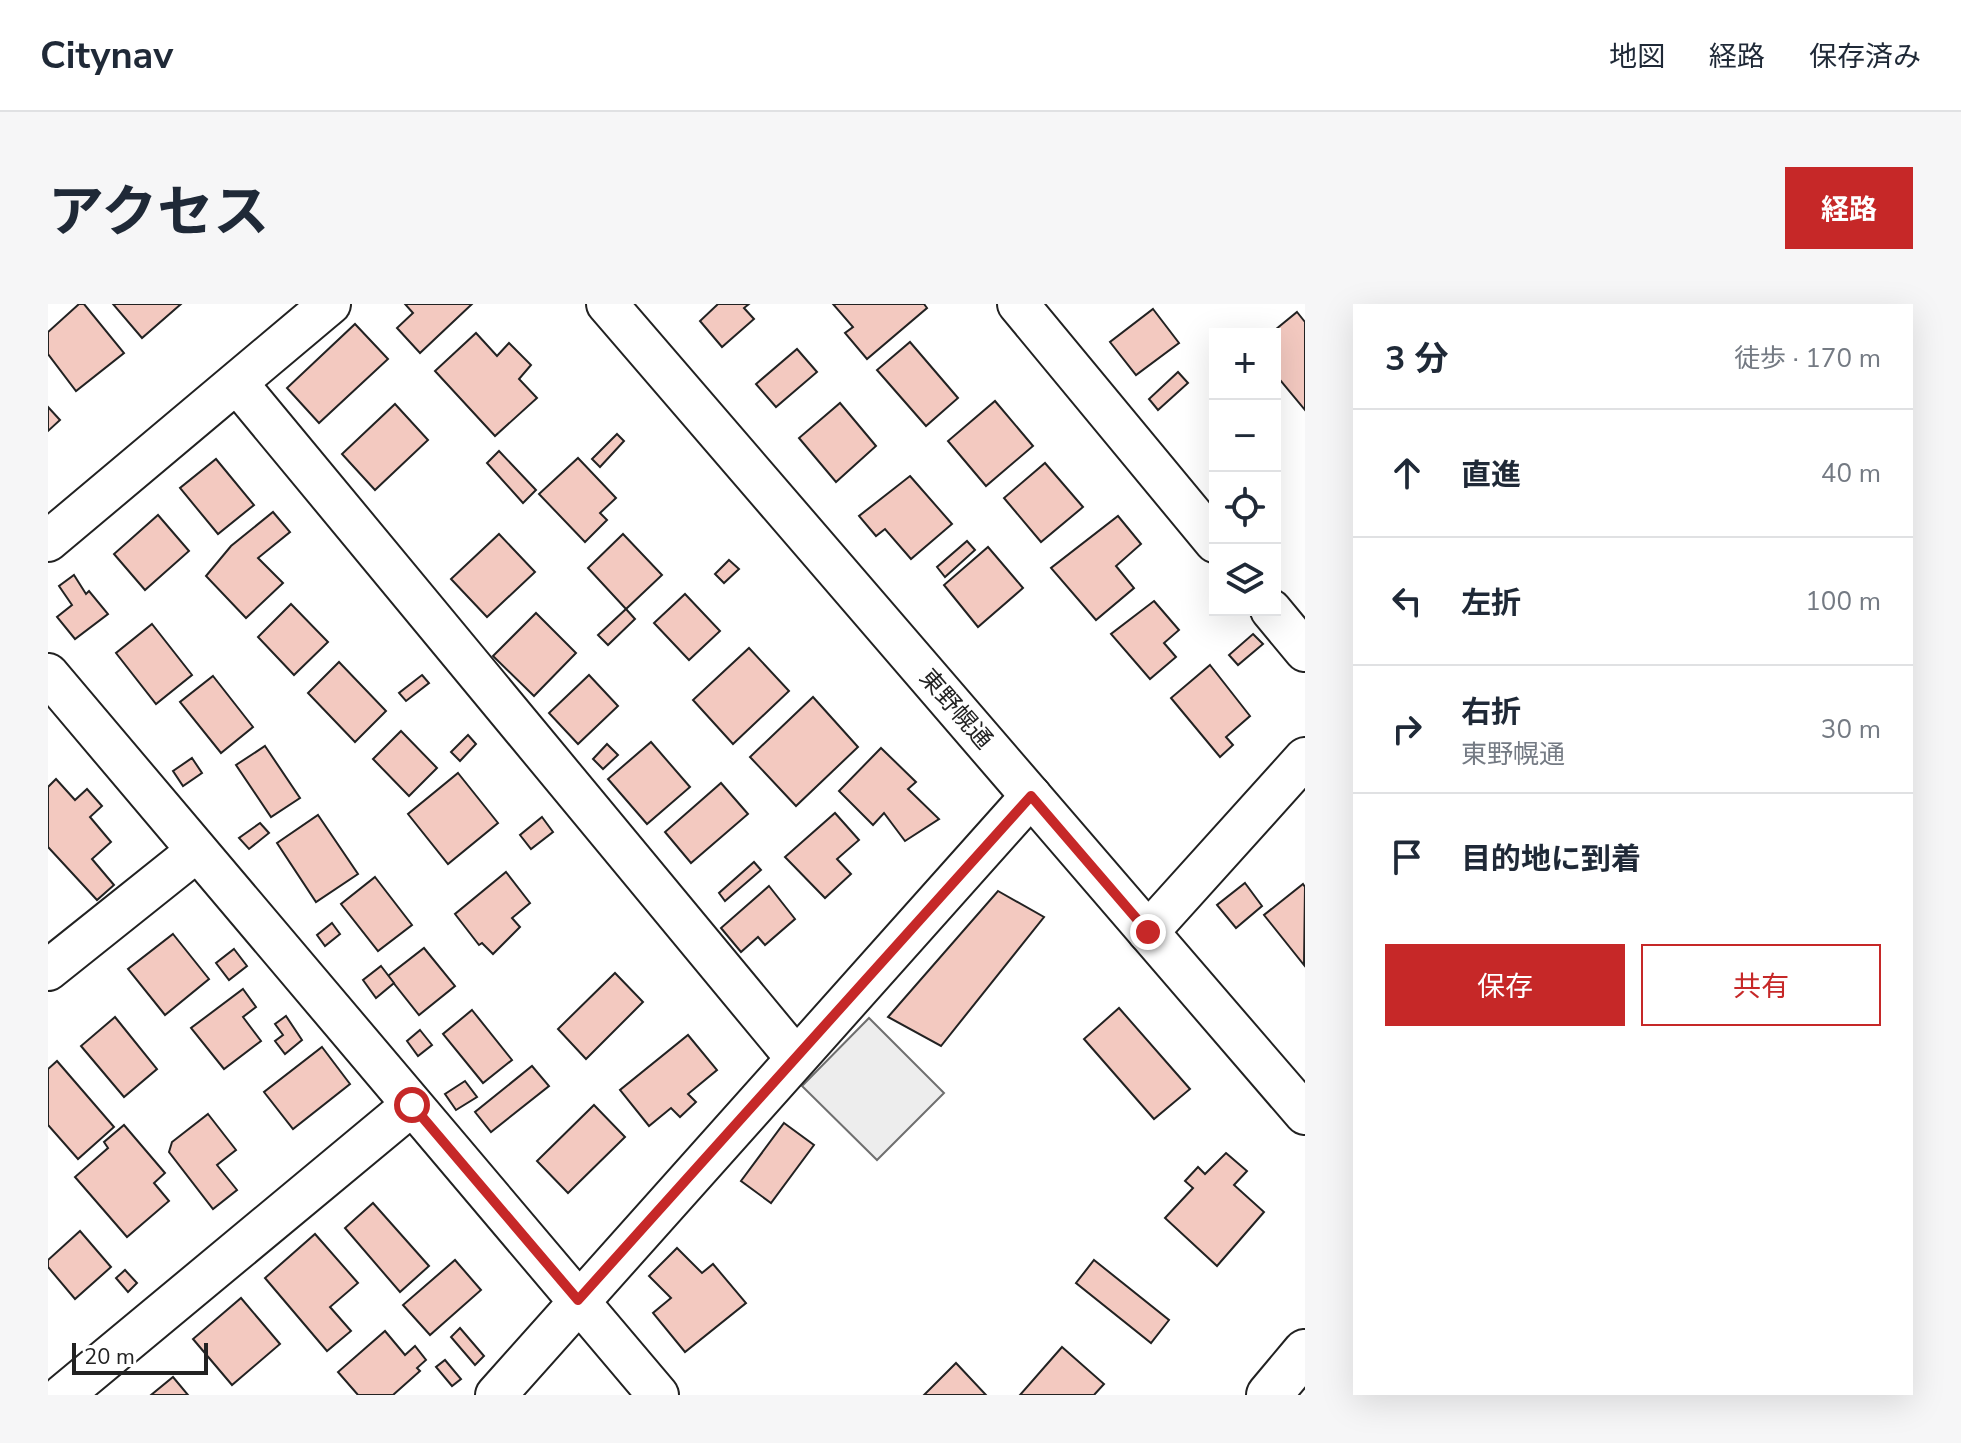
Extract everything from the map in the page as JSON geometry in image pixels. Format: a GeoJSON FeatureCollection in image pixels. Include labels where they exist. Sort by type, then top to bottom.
{"type":"FeatureCollection","features":[{"type":"Feature","properties":{"kind":"main road"},"geometry":{"type":"LineString","coordinates":[[1269,1395],[1305,1352]]}},
{"type":"Feature","properties":{"kind":"street"},"geometry":{"type":"LineString","coordinates":[[48,541],[330,304]]}},
{"type":"Feature","properties":{"kind":"street","name":"東野幌通"},"geometry":{"type":"LineString","coordinates":[[607,304],[1305,1114]]}},
{"type":"Feature","properties":{"kind":"street"},"geometry":{"type":"LineString","coordinates":[[1018,304],[1209,535]]}},
{"type":"Feature","properties":{"kind":"street"},"geometry":{"type":"LineString","coordinates":[[237,383],[796,1058]]}},
{"type":"Feature","properties":{"kind":"street"},"geometry":{"type":"LineString","coordinates":[[1276,616],[1305,651]]}},
{"type":"Feature","properties":{"kind":"street"},"geometry":{"type":"LineString","coordinates":[[48,674],[658,1395]]}},
{"type":"Feature","properties":{"kind":"street"},"geometry":{"type":"LineString","coordinates":[[1148,932],[1305,758]]}},
{"type":"Feature","properties":{"kind":"street"},"geometry":{"type":"LineString","coordinates":[[496,1395],[1031,796]]}},
{"type":"Feature","properties":{"kind":"street"},"geometry":{"type":"LineString","coordinates":[[48,970],[197,851]]}},
{"type":"Feature","properties":{"kind":"street"},"geometry":{"type":"LineString","coordinates":[[63,1395],[412,1105]]}},
{"type":"Feature","properties":{"kind":"shaded area"},"geometry":{"type":"Polygon","coordinates":[[[869,1018],[944,1093],[877,1160],[802,1086],[869,1018]]]}},
{"type":"Feature","properties":{"kind":"building"},"geometry":{"type":"Polygon","coordinates":[[[79,304],[84,304],[124,353],[76,391],[48,354],[48,332],[79,304]]]}},
{"type":"Feature","properties":{"kind":"building"},"geometry":{"type":"Polygon","coordinates":[[[113,304],[181,304],[142,338],[113,304]]]}},
{"type":"Feature","properties":{"kind":"building"},"geometry":{"type":"Polygon","coordinates":[[[405,304],[472,304],[420,353],[397,328],[413,313],[405,304]]]}},
{"type":"Feature","properties":{"kind":"building"},"geometry":{"type":"Polygon","coordinates":[[[718,304],[749,304],[744,308],[754,319],[722,347],[700,321],[718,304]]]}},
{"type":"Feature","properties":{"kind":"building"},"geometry":{"type":"Polygon","coordinates":[[[833,304],[924,304],[927,308],[867,359],[845,333],[853,327],[833,304]]]}},
{"type":"Feature","properties":{"kind":"building"},"geometry":{"type":"Polygon","coordinates":[[[1153,309],[1179,343],[1136,375],[1110,342],[1153,309]]]}},
{"type":"Feature","properties":{"kind":"building"},"geometry":{"type":"Polygon","coordinates":[[[1297,312],[1305,322],[1305,410],[1281,381],[1281,328],[1277,328],[1297,312]]]}},
{"type":"Feature","properties":{"kind":"building"},"geometry":{"type":"Polygon","coordinates":[[[355,324],[388,359],[319,423],[287,388],[355,324]]]}},
{"type":"Feature","properties":{"kind":"building"},"geometry":{"type":"Polygon","coordinates":[[[476,333],[497,356],[509,343],[531,365],[519,379],[537,398],[495,436],[435,371],[476,333]]]}},
{"type":"Feature","properties":{"kind":"building"},"geometry":{"type":"Polygon","coordinates":[[[910,342],[958,398],[926,426],[877,370],[910,342]]]}},
{"type":"Feature","properties":{"kind":"building"},"geometry":{"type":"Polygon","coordinates":[[[797,349],[817,372],[776,407],[756,384],[797,349]]]}},
{"type":"Feature","properties":{"kind":"building"},"geometry":{"type":"Polygon","coordinates":[[[1178,372],[1188,383],[1158,410],[1149,399],[1178,372]]]}},
{"type":"Feature","properties":{"kind":"building"},"geometry":{"type":"Polygon","coordinates":[[[995,401],[1033,446],[986,486],[948,441],[995,401]]]}},
{"type":"Feature","properties":{"kind":"building"},"geometry":{"type":"Polygon","coordinates":[[[840,403],[876,446],[836,482],[799,438],[840,403]]]}},
{"type":"Feature","properties":{"kind":"building"},"geometry":{"type":"Polygon","coordinates":[[[395,404],[428,440],[375,490],[342,454],[395,404]]]}},
{"type":"Feature","properties":{"kind":"building"},"geometry":{"type":"Polygon","coordinates":[[[48,407],[60,420],[48,431],[48,407]]]}},
{"type":"Feature","properties":{"kind":"building"},"geometry":{"type":"Polygon","coordinates":[[[617,434],[624,441],[600,467],[592,459],[617,434]]]}},
{"type":"Feature","properties":{"kind":"building"},"geometry":{"type":"Polygon","coordinates":[[[499,451],[536,490],[523,503],[487,463],[499,451]]]}},
{"type":"Feature","properties":{"kind":"building"},"geometry":{"type":"Polygon","coordinates":[[[578,458],[616,498],[600,513],[607,520],[585,542],[539,494],[578,458]]]}},
{"type":"Feature","properties":{"kind":"building"},"geometry":{"type":"Polygon","coordinates":[[[216,459],[254,505],[218,534],[180,488],[216,459]]]}},
{"type":"Feature","properties":{"kind":"building"},"geometry":{"type":"Polygon","coordinates":[[[1045,463],[1083,507],[1041,542],[1004,498],[1045,463]]]}},
{"type":"Feature","properties":{"kind":"building"},"geometry":{"type":"Polygon","coordinates":[[[910,476],[952,524],[911,559],[885,529],[876,536],[859,516],[910,476]]]}},
{"type":"Feature","properties":{"kind":"building"},"geometry":{"type":"Polygon","coordinates":[[[273,512],[290,532],[258,558],[283,583],[246,618],[206,576],[231,546],[273,512]]]}},
{"type":"Feature","properties":{"kind":"building"},"geometry":{"type":"Polygon","coordinates":[[[158,515],[189,551],[145,590],[114,554],[158,515]]]}},
{"type":"Feature","properties":{"kind":"building"},"geometry":{"type":"Polygon","coordinates":[[[1118,516],[1141,544],[1116,566],[1134,588],[1096,620],[1051,568],[1118,516]]]}},
{"type":"Feature","properties":{"kind":"building"},"geometry":{"type":"Polygon","coordinates":[[[499,534],[535,572],[487,617],[451,579],[499,534]]]}},
{"type":"Feature","properties":{"kind":"building"},"geometry":{"type":"Polygon","coordinates":[[[623,534],[662,575],[626,609],[588,568],[623,534]]]}},
{"type":"Feature","properties":{"kind":"building"},"geometry":{"type":"Polygon","coordinates":[[[967,541],[975,550],[945,577],[937,567],[967,541]]]}},
{"type":"Feature","properties":{"kind":"building"},"geometry":{"type":"Polygon","coordinates":[[[988,547],[1023,588],[978,627],[944,585],[988,547]]]}},
{"type":"Feature","properties":{"kind":"building"},"geometry":{"type":"Polygon","coordinates":[[[729,560],[739,569],[724,583],[715,574],[729,560]]]}},
{"type":"Feature","properties":{"kind":"building"},"geometry":{"type":"Polygon","coordinates":[[[74,575],[86,594],[89,591],[108,614],[75,639],[57,617],[72,605],[59,586],[74,575]]]}},
{"type":"Feature","properties":{"kind":"building"},"geometry":{"type":"Polygon","coordinates":[[[685,594],[720,631],[689,660],[654,623],[685,594]]]}},
{"type":"Feature","properties":{"kind":"building"},"geometry":{"type":"Polygon","coordinates":[[[1154,601],[1179,630],[1164,643],[1176,657],[1150,679],[1111,634],[1154,601]]]}},
{"type":"Feature","properties":{"kind":"building"},"geometry":{"type":"Polygon","coordinates":[[[291,604],[328,642],[294,675],[258,637],[291,604]]]}},
{"type":"Feature","properties":{"kind":"building"},"geometry":{"type":"Polygon","coordinates":[[[626,609],[635,619],[608,645],[598,635],[626,609]]]}},
{"type":"Feature","properties":{"kind":"building"},"geometry":{"type":"Polygon","coordinates":[[[536,613],[576,653],[534,696],[493,656],[536,613]]]}},
{"type":"Feature","properties":{"kind":"building"},"geometry":{"type":"Polygon","coordinates":[[[152,624],[192,675],[156,704],[116,653],[152,624]]]}},
{"type":"Feature","properties":{"kind":"building"},"geometry":{"type":"Polygon","coordinates":[[[1253,634],[1263,644],[1238,665],[1229,655],[1253,634]]]}},
{"type":"Feature","properties":{"kind":"building"},"geometry":{"type":"Polygon","coordinates":[[[749,648],[789,691],[733,744],[693,700],[749,648]]]}},
{"type":"Feature","properties":{"kind":"building"},"geometry":{"type":"Polygon","coordinates":[[[339,662],[386,711],[355,742],[308,693],[339,662]]]}},
{"type":"Feature","properties":{"kind":"building"},"geometry":{"type":"Polygon","coordinates":[[[1210,665],[1250,716],[1226,737],[1233,745],[1220,757],[1171,698],[1210,665]]]}},
{"type":"Feature","properties":{"kind":"building"},"geometry":{"type":"Polygon","coordinates":[[[422,675],[429,683],[406,701],[399,693],[422,675]]]}},
{"type":"Feature","properties":{"kind":"building"},"geometry":{"type":"Polygon","coordinates":[[[589,675],[618,706],[578,744],[549,713],[589,675]]]}},
{"type":"Feature","properties":{"kind":"building"},"geometry":{"type":"Polygon","coordinates":[[[213,676],[253,727],[221,753],[180,702],[213,676]]]}},
{"type":"Feature","properties":{"kind":"building"},"geometry":{"type":"Polygon","coordinates":[[[813,697],[858,747],[796,806],[750,757],[813,697]]]}},
{"type":"Feature","properties":{"kind":"building"},"geometry":{"type":"Polygon","coordinates":[[[401,731],[437,768],[409,796],[373,759],[401,731]]]}},
{"type":"Feature","properties":{"kind":"building"},"geometry":{"type":"Polygon","coordinates":[[[468,735],[476,744],[460,761],[451,752],[468,735]]]}},
{"type":"Feature","properties":{"kind":"building"},"geometry":{"type":"Polygon","coordinates":[[[651,742],[690,787],[647,824],[608,779],[651,742]]]}},
{"type":"Feature","properties":{"kind":"building"},"geometry":{"type":"Polygon","coordinates":[[[607,744],[618,755],[603,769],[593,759],[607,744]]]}},
{"type":"Feature","properties":{"kind":"building"},"geometry":{"type":"Polygon","coordinates":[[[265,746],[300,798],[271,817],[236,765],[265,746]]]}},
{"type":"Feature","properties":{"kind":"building"},"geometry":{"type":"Polygon","coordinates":[[[881,748],[916,782],[908,789],[939,819],[905,841],[884,813],[873,825],[839,791],[881,748]]]}},
{"type":"Feature","properties":{"kind":"building"},"geometry":{"type":"Polygon","coordinates":[[[192,758],[202,773],[183,786],[173,771],[192,758]]]}},
{"type":"Feature","properties":{"kind":"building"},"geometry":{"type":"Polygon","coordinates":[[[458,773],[498,823],[448,864],[408,814],[458,773]]]}},
{"type":"Feature","properties":{"kind":"building"},"geometry":{"type":"Polygon","coordinates":[[[56,779],[75,800],[87,789],[102,806],[90,817],[111,842],[92,859],[114,885],[97,900],[48,847],[48,787],[56,779]]]}},
{"type":"Feature","properties":{"kind":"building"},"geometry":{"type":"Polygon","coordinates":[[[721,783],[748,814],[691,863],[665,832],[721,783]]]}},
{"type":"Feature","properties":{"kind":"building"},"geometry":{"type":"Polygon","coordinates":[[[835,813],[859,840],[837,859],[851,874],[825,898],[785,857],[835,813]]]}},
{"type":"Feature","properties":{"kind":"building"},"geometry":{"type":"Polygon","coordinates":[[[318,815],[358,874],[316,902],[277,843],[318,815]]]}},
{"type":"Feature","properties":{"kind":"building"},"geometry":{"type":"Polygon","coordinates":[[[542,817],[553,832],[531,849],[520,835],[542,817]]]}},
{"type":"Feature","properties":{"kind":"building"},"geometry":{"type":"Polygon","coordinates":[[[260,823],[269,833],[249,849],[239,838],[260,823]]]}},
{"type":"Feature","properties":{"kind":"building"},"geometry":{"type":"Polygon","coordinates":[[[754,862],[761,870],[725,901],[719,893],[754,862]]]}},
{"type":"Feature","properties":{"kind":"building"},"geometry":{"type":"Polygon","coordinates":[[[506,872],[530,903],[512,918],[520,927],[493,954],[482,943],[479,945],[455,914],[506,872]]]}},
{"type":"Feature","properties":{"kind":"building"},"geometry":{"type":"Polygon","coordinates":[[[375,877],[412,925],[378,951],[341,904],[375,877]]]}},
{"type":"Feature","properties":{"kind":"building"},"geometry":{"type":"Polygon","coordinates":[[[1245,883],[1262,906],[1236,928],[1217,905],[1245,883]]]}},
{"type":"Feature","properties":{"kind":"building"},"geometry":{"type":"Polygon","coordinates":[[[1303,884],[1305,887],[1304,965],[1264,915],[1303,884]]]}},
{"type":"Feature","properties":{"kind":"building"},"geometry":{"type":"Polygon","coordinates":[[[769,886],[795,919],[765,945],[758,937],[741,952],[721,928],[769,886]]]}},
{"type":"Feature","properties":{"kind":"building"},"geometry":{"type":"Polygon","coordinates":[[[998,891],[1044,917],[941,1046],[888,1017],[998,891]]]}},
{"type":"Feature","properties":{"kind":"building"},"geometry":{"type":"Polygon","coordinates":[[[332,923],[340,934],[325,946],[317,935],[332,923]]]}},
{"type":"Feature","properties":{"kind":"building"},"geometry":{"type":"Polygon","coordinates":[[[173,934],[209,979],[165,1015],[128,969],[173,934]]]}},
{"type":"Feature","properties":{"kind":"building"},"geometry":{"type":"Polygon","coordinates":[[[424,948],[455,986],[419,1015],[388,976],[424,948]]]}},
{"type":"Feature","properties":{"kind":"building"},"geometry":{"type":"Polygon","coordinates":[[[234,949],[247,966],[229,980],[216,963],[234,949]]]}},
{"type":"Feature","properties":{"kind":"building"},"geometry":{"type":"Polygon","coordinates":[[[381,966],[394,983],[376,998],[363,980],[381,966]]]}},
{"type":"Feature","properties":{"kind":"building"},"geometry":{"type":"Polygon","coordinates":[[[615,973],[643,1002],[586,1059],[558,1029],[615,973]]]}},
{"type":"Feature","properties":{"kind":"building"},"geometry":{"type":"Polygon","coordinates":[[[243,989],[256,1007],[243,1017],[261,1041],[224,1069],[191,1028],[243,989]]]}},
{"type":"Feature","properties":{"kind":"building"},"geometry":{"type":"Polygon","coordinates":[[[1119,1008],[1190,1089],[1154,1119],[1084,1039],[1119,1008]]]}},
{"type":"Feature","properties":{"kind":"building"},"geometry":{"type":"Polygon","coordinates":[[[472,1010],[512,1060],[483,1083],[443,1034],[472,1010]]]}},
{"type":"Feature","properties":{"kind":"building"},"geometry":{"type":"Polygon","coordinates":[[[286,1016],[302,1040],[285,1054],[275,1041],[283,1035],[275,1024],[286,1016]]]}},
{"type":"Feature","properties":{"kind":"building"},"geometry":{"type":"Polygon","coordinates":[[[115,1017],[157,1069],[124,1097],[81,1046],[115,1017]]]}},
{"type":"Feature","properties":{"kind":"building"},"geometry":{"type":"Polygon","coordinates":[[[420,1030],[432,1045],[418,1056],[407,1041],[420,1030]]]}},
{"type":"Feature","properties":{"kind":"building"},"geometry":{"type":"Polygon","coordinates":[[[688,1035],[717,1070],[688,1094],[696,1102],[680,1117],[671,1108],[649,1126],[620,1090],[688,1035]]]}},
{"type":"Feature","properties":{"kind":"building"},"geometry":{"type":"Polygon","coordinates":[[[322,1047],[350,1084],[293,1129],[264,1092],[322,1047]]]}},
{"type":"Feature","properties":{"kind":"building"},"geometry":{"type":"Polygon","coordinates":[[[57,1061],[114,1127],[78,1159],[48,1125],[48,1069],[57,1061]]]}},
{"type":"Feature","properties":{"kind":"building"},"geometry":{"type":"Polygon","coordinates":[[[532,1066],[549,1086],[491,1132],[475,1112],[532,1066]]]}},
{"type":"Feature","properties":{"kind":"building"},"geometry":{"type":"Polygon","coordinates":[[[465,1081],[477,1097],[456,1110],[445,1094],[465,1081]]]}},
{"type":"Feature","properties":{"kind":"building"},"geometry":{"type":"Polygon","coordinates":[[[594,1105],[625,1137],[568,1193],[537,1161],[594,1105]]]}},
{"type":"Feature","properties":{"kind":"building"},"geometry":{"type":"Polygon","coordinates":[[[208,1114],[236,1150],[217,1165],[237,1190],[213,1209],[169,1152],[172,1142],[208,1114]]]}},
{"type":"Feature","properties":{"kind":"building"},"geometry":{"type":"Polygon","coordinates":[[[784,1123],[814,1145],[771,1203],[741,1181],[784,1123]]]}},
{"type":"Feature","properties":{"kind":"building"},"geometry":{"type":"Polygon","coordinates":[[[124,1125],[165,1173],[154,1183],[169,1201],[127,1237],[75,1177],[108,1148],[104,1142],[124,1125]]]}},
{"type":"Feature","properties":{"kind":"building"},"geometry":{"type":"Polygon","coordinates":[[[1226,1153],[1247,1171],[1234,1185],[1264,1212],[1217,1266],[1165,1218],[1193,1188],[1185,1181],[1198,1167],[1205,1174],[1226,1153]]]}},
{"type":"Feature","properties":{"kind":"building"},"geometry":{"type":"Polygon","coordinates":[[[373,1203],[429,1266],[400,1292],[345,1228],[373,1203]]]}},
{"type":"Feature","properties":{"kind":"building"},"geometry":{"type":"Polygon","coordinates":[[[80,1231],[111,1267],[75,1299],[48,1267],[48,1260],[80,1231]]]}},
{"type":"Feature","properties":{"kind":"building"},"geometry":{"type":"Polygon","coordinates":[[[315,1234],[358,1283],[330,1307],[351,1331],[327,1351],[265,1278],[315,1234]]]}},
{"type":"Feature","properties":{"kind":"building"},"geometry":{"type":"Polygon","coordinates":[[[677,1248],[702,1273],[713,1264],[746,1303],[685,1352],[653,1313],[671,1298],[649,1276],[677,1248]]]}},
{"type":"Feature","properties":{"kind":"building"},"geometry":{"type":"Polygon","coordinates":[[[455,1260],[481,1290],[430,1335],[403,1305],[455,1260]]]}},
{"type":"Feature","properties":{"kind":"building"},"geometry":{"type":"Polygon","coordinates":[[[1094,1260],[1169,1320],[1151,1343],[1076,1283],[1094,1260]]]}},
{"type":"Feature","properties":{"kind":"building"},"geometry":{"type":"Polygon","coordinates":[[[125,1270],[137,1283],[128,1292],[116,1278],[125,1270]]]}},
{"type":"Feature","properties":{"kind":"building"},"geometry":{"type":"Polygon","coordinates":[[[241,1298],[280,1344],[232,1385],[193,1339],[241,1298]]]}},
{"type":"Feature","properties":{"kind":"building"},"geometry":{"type":"Polygon","coordinates":[[[460,1328],[484,1356],[475,1365],[451,1337],[460,1328]]]}},
{"type":"Feature","properties":{"kind":"building"},"geometry":{"type":"Polygon","coordinates":[[[385,1331],[405,1355],[415,1346],[426,1360],[417,1368],[420,1371],[393,1395],[358,1395],[338,1372],[385,1331]]]}},
{"type":"Feature","properties":{"kind":"building"},"geometry":{"type":"Polygon","coordinates":[[[1062,1347],[1104,1384],[1094,1395],[1020,1395],[1062,1347]]]}},
{"type":"Feature","properties":{"kind":"building"},"geometry":{"type":"Polygon","coordinates":[[[445,1360],[461,1379],[452,1386],[436,1367],[445,1360]]]}},
{"type":"Feature","properties":{"kind":"building"},"geometry":{"type":"Polygon","coordinates":[[[956,1363],[986,1395],[924,1395],[956,1363]]]}},
{"type":"Feature","properties":{"kind":"building"},"geometry":{"type":"Polygon","coordinates":[[[173,1377],[188,1395],[151,1395],[173,1377]]]}},
{"type":"Feature","properties":{"kind":"route"},"geometry":{"type":"LineString","coordinates":[[412,1105],[578,1300],[1031,796],[1148,932]]}}]}
